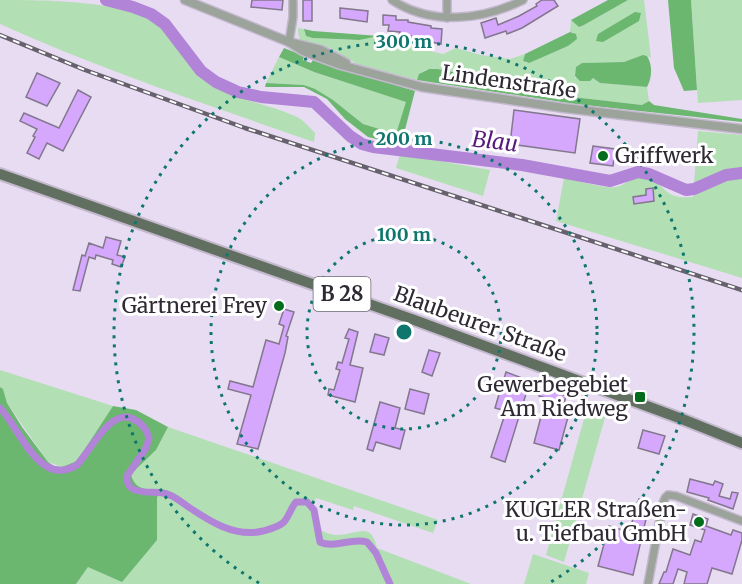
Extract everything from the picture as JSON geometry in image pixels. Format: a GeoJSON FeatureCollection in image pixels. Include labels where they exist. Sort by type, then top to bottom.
{"type":"FeatureCollection","features":[{"type":"Feature","properties":{"kind":"main road","name":"Blaubeurer Straße"},"geometry":{"type":"LineString","coordinates":[[0,174],[428,325],[742,443]]}},
{"type":"Feature","properties":{"kind":"street","name":"Lindenstraße"},"geometry":{"type":"LineString","coordinates":[[184,0],[289,42],[303,51],[399,82],[451,92],[742,129]]}},
{"type":"Feature","properties":{"kind":"street"},"geometry":{"type":"LineString","coordinates":[[289,42],[293,0]]}},
{"type":"Feature","properties":{"kind":"street"},"geometry":{"type":"LineString","coordinates":[[393,0],[417,12],[447,18],[492,13],[523,0]]}},
{"type":"Feature","properties":{"kind":"street"},"geometry":{"type":"LineString","coordinates":[[447,0],[447,18]]}},
{"type":"Feature","properties":{"kind":"street"},"geometry":{"type":"LineString","coordinates":[[648,584],[663,503],[668,495],[742,521]]}},
{"type":"Feature","properties":{"kind":"green space"},"geometry":{"type":"Polygon","coordinates":[[[0,0],[86,3],[130,11],[149,18],[170,34],[206,79],[230,93],[299,118],[315,133],[314,142],[116,72],[0,24],[0,0]]]}},
{"type":"Feature","properties":{"kind":"green space"},"geometry":{"type":"Polygon","coordinates":[[[608,0],[628,0],[579,27],[571,20],[608,0]]]}},
{"type":"Feature","properties":{"kind":"green space"},"geometry":{"type":"Polygon","coordinates":[[[628,0],[644,0],[651,58],[647,56],[624,62],[582,63],[576,67],[575,78],[593,78],[600,83],[647,87],[649,101],[642,105],[573,97],[438,69],[425,70],[417,80],[357,64],[332,49],[303,42],[298,34],[298,28],[304,29],[305,34],[313,38],[352,40],[379,36],[443,54],[456,48],[481,55],[510,59],[525,54],[523,61],[527,63],[568,46],[575,33],[570,32],[571,20],[577,25],[584,25],[628,0]]]}},
{"type":"Feature","properties":{"kind":"green space"},"geometry":{"type":"Polygon","coordinates":[[[668,0],[691,0],[697,90],[684,91],[674,68],[668,0]]]}},
{"type":"Feature","properties":{"kind":"green space"},"geometry":{"type":"Polygon","coordinates":[[[691,0],[742,0],[742,100],[698,103],[691,0]]]}},
{"type":"Feature","properties":{"kind":"green space"},"geometry":{"type":"Polygon","coordinates":[[[635,12],[641,13],[639,21],[603,42],[596,41],[598,34],[635,12]]]}},
{"type":"Feature","properties":{"kind":"green space"},"geometry":{"type":"Polygon","coordinates":[[[304,29],[379,36],[359,40],[313,38],[306,36],[304,29]]]}},
{"type":"Feature","properties":{"kind":"green space"},"geometry":{"type":"Polygon","coordinates":[[[570,32],[576,34],[577,39],[568,46],[529,63],[523,61],[525,54],[570,32]]]}},
{"type":"Feature","properties":{"kind":"green space"},"geometry":{"type":"Polygon","coordinates":[[[284,48],[304,56],[303,60],[311,63],[313,60],[415,91],[401,145],[368,137],[345,119],[327,99],[304,87],[265,87],[266,83],[304,85],[333,100],[363,124],[396,134],[406,102],[314,72],[279,57],[284,48]]]}},
{"type":"Feature","properties":{"kind":"green space"},"geometry":{"type":"Polygon","coordinates":[[[643,55],[647,56],[651,67],[647,87],[600,83],[593,78],[590,81],[580,81],[575,76],[576,67],[582,63],[624,62],[643,55]]]}},
{"type":"Feature","properties":{"kind":"green space"},"geometry":{"type":"Polygon","coordinates":[[[279,57],[314,72],[407,102],[396,134],[363,124],[333,100],[304,85],[266,83],[279,57]]]}},
{"type":"Feature","properties":{"kind":"green space"},"geometry":{"type":"Polygon","coordinates":[[[429,69],[573,97],[642,105],[649,101],[654,105],[742,119],[742,122],[575,104],[417,80],[419,74],[429,69]]]}},
{"type":"Feature","properties":{"kind":"green space"},"geometry":{"type":"Polygon","coordinates":[[[698,131],[742,135],[742,278],[556,221],[564,178],[610,187],[620,186],[632,179],[640,178],[653,181],[670,194],[693,197],[698,131]]]}},
{"type":"Feature","properties":{"kind":"green space"},"geometry":{"type":"Polygon","coordinates":[[[400,154],[490,170],[483,196],[396,168],[400,154]]]}},
{"type":"Feature","properties":{"kind":"green space"},"geometry":{"type":"Polygon","coordinates":[[[0,370],[113,406],[77,461],[62,467],[48,462],[7,403],[3,389],[0,387],[0,370]]]}},
{"type":"Feature","properties":{"kind":"green space"},"geometry":{"type":"Polygon","coordinates":[[[0,387],[22,427],[48,462],[54,466],[62,467],[77,461],[113,406],[136,410],[168,427],[156,450],[131,474],[138,486],[159,491],[157,540],[122,582],[88,567],[76,584],[0,584],[0,387]]]}},
{"type":"Feature","properties":{"kind":"green space"},"geometry":{"type":"Polygon","coordinates":[[[589,401],[608,407],[564,562],[546,555],[589,401]]]}},
{"type":"Feature","properties":{"kind":"green space"},"geometry":{"type":"Polygon","coordinates":[[[168,427],[438,520],[433,533],[354,506],[353,510],[316,498],[313,504],[322,531],[337,535],[367,532],[371,534],[377,548],[471,584],[76,584],[88,567],[157,540],[157,498],[138,486],[131,474],[156,450],[168,427]]]}},
{"type":"Feature","properties":{"kind":"green space"},"geometry":{"type":"Polygon","coordinates":[[[533,554],[589,573],[586,584],[524,584],[533,554]]]}},
{"type":"Feature","properties":{"kind":"building"},"geometry":{"type":"Polygon","coordinates":[[[252,0],[283,0],[282,10],[251,7],[252,0]]]}},
{"type":"Feature","properties":{"kind":"building"},"geometry":{"type":"Polygon","coordinates":[[[303,0],[312,0],[312,21],[303,21],[303,0]]]}},
{"type":"Feature","properties":{"kind":"building"},"geometry":{"type":"Polygon","coordinates":[[[542,0],[554,0],[558,6],[522,28],[507,34],[506,31],[485,38],[481,23],[496,18],[498,25],[537,6],[536,4],[542,0]]]}},
{"type":"Feature","properties":{"kind":"building"},"geometry":{"type":"Polygon","coordinates":[[[340,8],[368,11],[367,22],[340,18],[340,8]]]}},
{"type":"Feature","properties":{"kind":"building"},"geometry":{"type":"Polygon","coordinates":[[[383,15],[396,16],[396,20],[408,20],[408,22],[442,29],[441,44],[399,35],[400,32],[388,31],[389,25],[383,25],[383,15]]]}},
{"type":"Feature","properties":{"kind":"building"},"geometry":{"type":"Polygon","coordinates":[[[37,73],[60,83],[47,106],[26,97],[37,73]]]}},
{"type":"Feature","properties":{"kind":"building"},"geometry":{"type":"Polygon","coordinates":[[[78,90],[91,97],[63,151],[47,143],[39,159],[27,153],[37,129],[20,121],[24,113],[59,128],[78,90]]]}},
{"type":"Feature","properties":{"kind":"building"},"geometry":{"type":"Polygon","coordinates":[[[514,110],[580,119],[575,153],[510,144],[514,110]]]}},
{"type":"Feature","properties":{"kind":"building","name":"Griffwerk"},"geometry":{"type":"Polygon","coordinates":[[[593,146],[615,149],[613,166],[590,163],[593,146]]]}},
{"type":"Feature","properties":{"kind":"building"},"geometry":{"type":"Polygon","coordinates":[[[653,188],[654,201],[634,204],[633,197],[646,195],[646,189],[653,188]]]}},
{"type":"Feature","properties":{"kind":"building"},"geometry":{"type":"Polygon","coordinates":[[[106,237],[121,241],[117,255],[125,257],[121,267],[112,264],[113,260],[96,255],[95,259],[89,257],[80,291],[73,290],[82,255],[85,256],[89,243],[103,248],[106,237]]]}},
{"type":"Feature","properties":{"kind":"building"},"geometry":{"type":"Polygon","coordinates":[[[284,309],[294,312],[258,449],[237,444],[251,395],[228,389],[230,381],[253,387],[266,340],[279,344],[284,326],[279,324],[284,309]]]}},
{"type":"Feature","properties":{"kind":"building"},"geometry":{"type":"Polygon","coordinates":[[[349,329],[358,332],[350,365],[363,368],[355,402],[328,395],[329,389],[334,390],[340,370],[336,369],[338,362],[342,363],[349,339],[345,338],[349,329]]]}},
{"type":"Feature","properties":{"kind":"building"},"geometry":{"type":"Polygon","coordinates":[[[375,334],[389,338],[384,355],[370,352],[375,334]]]}},
{"type":"Feature","properties":{"kind":"building"},"geometry":{"type":"Polygon","coordinates":[[[429,350],[440,353],[432,376],[422,372],[429,350]]]}},
{"type":"Feature","properties":{"kind":"building"},"geometry":{"type":"Polygon","coordinates":[[[506,372],[530,381],[505,462],[491,457],[506,411],[495,408],[500,391],[481,385],[485,376],[503,382],[506,372]]]}},
{"type":"Feature","properties":{"kind":"building"},"geometry":{"type":"Polygon","coordinates":[[[542,386],[566,396],[564,404],[571,406],[559,450],[534,443],[546,398],[539,396],[542,386]]]}},
{"type":"Feature","properties":{"kind":"building"},"geometry":{"type":"Polygon","coordinates":[[[410,389],[429,394],[424,414],[405,409],[410,389]]]}},
{"type":"Feature","properties":{"kind":"building"},"geometry":{"type":"Polygon","coordinates":[[[380,402],[400,408],[395,428],[405,430],[400,449],[376,442],[373,451],[367,449],[380,402]]]}},
{"type":"Feature","properties":{"kind":"building"},"geometry":{"type":"Polygon","coordinates":[[[643,430],[665,436],[659,454],[638,448],[643,430]]]}},
{"type":"Feature","properties":{"kind":"building"},"geometry":{"type":"Polygon","coordinates":[[[690,479],[713,485],[715,481],[723,484],[719,496],[730,499],[732,492],[738,493],[733,509],[708,500],[709,498],[687,492],[690,479]]]}},
{"type":"Feature","properties":{"kind":"building"},"geometry":{"type":"Polygon","coordinates":[[[639,499],[650,502],[633,575],[598,566],[609,526],[629,532],[639,499]]]}},
{"type":"Feature","properties":{"kind":"building"},"geometry":{"type":"Polygon","coordinates":[[[693,514],[708,519],[706,526],[731,535],[733,530],[742,533],[732,574],[712,568],[707,584],[684,584],[687,572],[678,569],[673,584],[659,584],[666,572],[673,549],[690,555],[695,540],[701,542],[705,530],[690,525],[693,514]]]}},
{"type":"Feature","properties":{"kind":"waterway","name":"Blau"},"geometry":{"type":"LineString","coordinates":[[106,0],[151,14],[165,24],[201,71],[216,82],[238,92],[261,97],[314,102],[350,136],[362,144],[373,147],[522,165],[610,181],[638,172],[649,174],[686,190],[694,189],[726,175],[742,173]]}},
{"type":"Feature","properties":{"kind":"waterway"},"geometry":{"type":"LineString","coordinates":[[0,408],[32,453],[41,463],[52,469],[64,470],[77,465],[103,431],[118,419],[126,417],[135,420],[144,428],[149,438],[146,448],[127,476],[127,482],[134,490],[170,495],[223,527],[253,533],[277,527],[284,522],[296,502],[307,502],[314,510],[320,542],[325,544],[367,542],[376,553],[390,584]]}},
{"type":"Feature","properties":{"kind":"railway"},"geometry":{"type":"LineString","coordinates":[[0,35],[85,70],[245,128],[742,290]]}},
{"type":"Feature","properties":{"kind":"place","name":"Griffwerk"},"geometry":{"type":"Point","coordinates":[603,156]}},
{"type":"Feature","properties":{"kind":"place","name":"Gärtnerei Frey"},"geometry":{"type":"Point","coordinates":[279,306]}},
{"type":"Feature","properties":{"kind":"place","name":"Gewerbegebiet Am Riedweg"},"geometry":{"type":"Point","coordinates":[640,397]}},
{"type":"Feature","properties":{"kind":"place","name":"KUGLER Straßen- u. Tiefbau GmbH"},"geometry":{"type":"Point","coordinates":[699,522]}}]}
